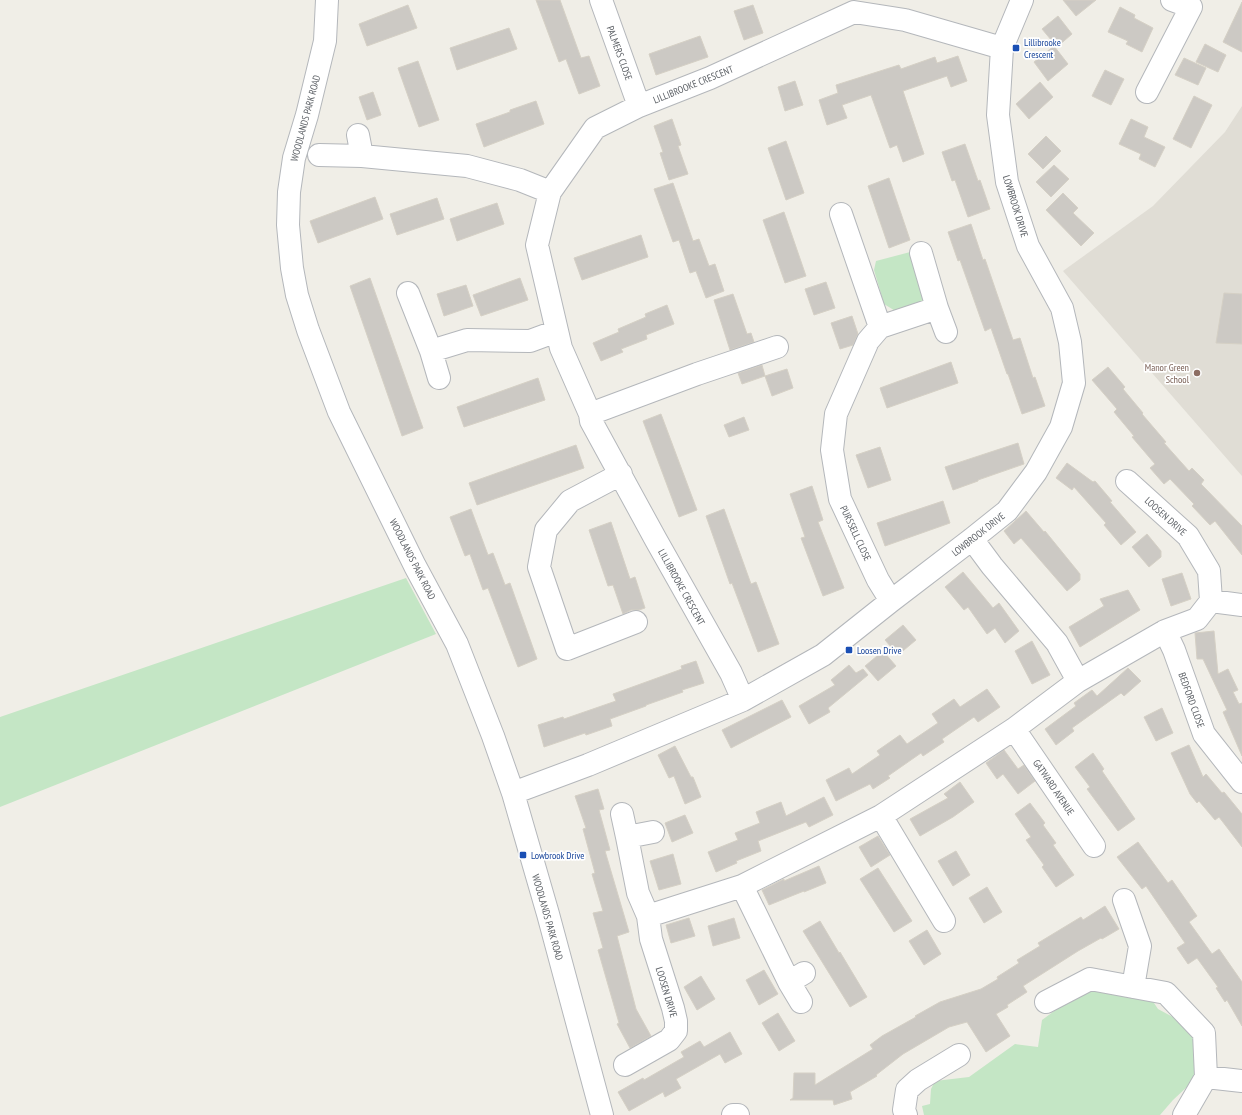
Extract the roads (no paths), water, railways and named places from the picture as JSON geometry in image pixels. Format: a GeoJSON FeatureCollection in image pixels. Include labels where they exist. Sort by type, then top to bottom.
{"type":"FeatureCollection","features":[{"type":"Feature","properties":{"kind":"street","name":"WOODLANDS PARK ROAD"},"geometry":{"type":"LineString","coordinates":[[327,0],[325,41],[307,115],[294,158],[289,192],[288,225],[292,268],[297,295],[308,330],[339,412],[415,566],[457,644],[493,736],[513,793],[548,914],[602,1115]]}},
{"type":"Feature","properties":{"kind":"street","name":"PALMERS CLOSE"},"geometry":{"type":"LineString","coordinates":[[601,0],[638,106]]}},
{"type":"Feature","properties":{"kind":"street","name":"LOWBROOK DRIVE"},"geometry":{"type":"LineString","coordinates":[[513,793],[588,765],[743,700],[824,655],[891,601],[1008,511],[1036,472],[1061,427],[1074,383],[1070,342],[1062,308],[1028,246],[1007,182],[998,115],[1002,48],[1022,0]]}},
{"type":"Feature","properties":{"kind":"street"},"geometry":{"type":"LineString","coordinates":[[1147,92],[1192,7],[1172,0]]}},
{"type":"Feature","properties":{"kind":"street","name":"LILLIBROOKE CRESCENT"},"geometry":{"type":"LineString","coordinates":[[743,700],[731,673],[656,540],[592,421],[561,348],[538,245],[550,192],[595,128],[638,106],[710,78],[853,6],[1002,48]]}},
{"type":"Feature","properties":{"kind":"street"},"geometry":{"type":"LineString","coordinates":[[358,135],[362,156]]}},
{"type":"Feature","properties":{"kind":"street"},"geometry":{"type":"LineString","coordinates":[[319,155],[362,156],[467,166],[520,180],[550,192]]}},
{"type":"Feature","properties":{"kind":"street"},"geometry":{"type":"LineString","coordinates":[[840,214],[880,327],[937,308]]}},
{"type":"Feature","properties":{"kind":"street"},"geometry":{"type":"LineString","coordinates":[[920,253],[946,332]]}},
{"type":"Feature","properties":{"kind":"street"},"geometry":{"type":"LineString","coordinates":[[408,293],[431,351],[439,378]]}},
{"type":"Feature","properties":{"kind":"street","name":"PURSSELL CLOSE"},"geometry":{"type":"LineString","coordinates":[[880,327],[868,341],[836,414],[832,450],[840,499],[878,580],[891,601]]}},
{"type":"Feature","properties":{"kind":"street"},"geometry":{"type":"LineString","coordinates":[[431,351],[467,340],[530,341],[557,331]]}},
{"type":"Feature","properties":{"kind":"street"},"geometry":{"type":"LineString","coordinates":[[590,414],[777,346]]}},
{"type":"Feature","properties":{"kind":"street"},"geometry":{"type":"LineString","coordinates":[[621,474],[570,501],[546,530],[539,567],[567,649],[636,622]]}},
{"type":"Feature","properties":{"kind":"street","name":"LOOSEN DRIVE"},"geometry":{"type":"LineString","coordinates":[[1127,481],[1188,536],[1209,571],[1211,601]]}},
{"type":"Feature","properties":{"kind":"street"},"geometry":{"type":"LineString","coordinates":[[972,539],[992,566],[1057,643],[1078,681]]}},
{"type":"Feature","properties":{"kind":"street"},"geometry":{"type":"LineString","coordinates":[[648,916],[742,886],[881,816],[1014,729],[1078,681],[1165,631],[1197,619],[1211,601],[1242,605]]}},
{"type":"Feature","properties":{"kind":"street","name":"BEDFORD CLOSE"},"geometry":{"type":"LineString","coordinates":[[1165,631],[1174,650],[1204,734],[1242,782]]}},
{"type":"Feature","properties":{"kind":"street","name":"GATWARD AVENUE"},"geometry":{"type":"LineString","coordinates":[[1014,729],[1094,846]]}},
{"type":"Feature","properties":{"kind":"street","name":"LOOSEN DRIVE"},"geometry":{"type":"LineString","coordinates":[[622,814],[638,893],[648,916],[651,939],[676,1021],[676,1031],[669,1040],[625,1065]]}},
{"type":"Feature","properties":{"kind":"street"},"geometry":{"type":"LineString","coordinates":[[881,816],[944,921]]}},
{"type":"Feature","properties":{"kind":"street"},"geometry":{"type":"LineString","coordinates":[[627,837],[653,832]]}},
{"type":"Feature","properties":{"kind":"street"},"geometry":{"type":"LineString","coordinates":[[742,886],[796,977],[802,1002]]}},
{"type":"Feature","properties":{"kind":"street"},"geometry":{"type":"LineString","coordinates":[[1124,900],[1140,946],[1133,987]]}},
{"type":"Feature","properties":{"kind":"street"},"geometry":{"type":"LineString","coordinates":[[1046,1002],[1090,979],[1166,993],[1204,1032],[1206,1077],[1184,1115]]}},
{"type":"Feature","properties":{"kind":"street"},"geometry":{"type":"LineString","coordinates":[[906,1115],[904,1110],[906,1090],[918,1080],[959,1055]]}},
{"type":"Feature","properties":{"kind":"street"},"geometry":{"type":"LineString","coordinates":[[1206,1077],[1242,1081]]}},
{"type":"Feature","properties":{"kind":"street"},"geometry":{"type":"LineString","coordinates":[[733,1115],[738,1115]]}},
{"type":"Feature","properties":{"kind":"place","name":"Lillibrooke Crescent"},"geometry":{"type":"Point","coordinates":[1016,48]}},
{"type":"Feature","properties":{"kind":"place","name":"Manor Green School"},"geometry":{"type":"Point","coordinates":[1197,373]}},
{"type":"Feature","properties":{"kind":"place","name":"Loosen Drive"},"geometry":{"type":"Point","coordinates":[849,650]}},
{"type":"Feature","properties":{"kind":"place","name":"Lowbrook Drive"},"geometry":{"type":"Point","coordinates":[523,855]}}]}
